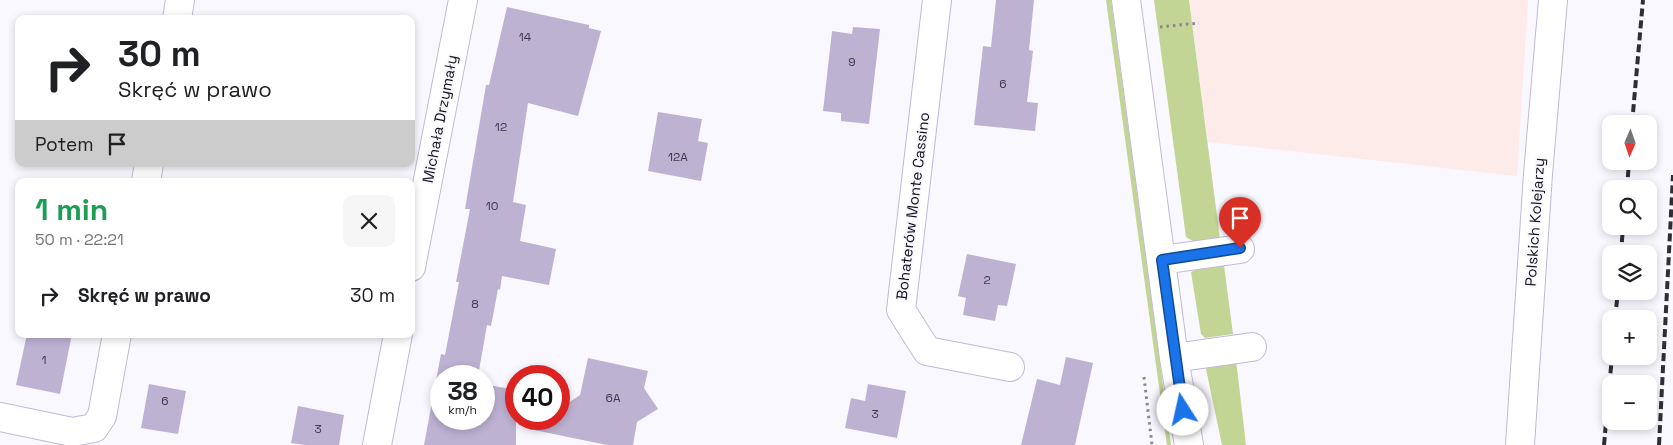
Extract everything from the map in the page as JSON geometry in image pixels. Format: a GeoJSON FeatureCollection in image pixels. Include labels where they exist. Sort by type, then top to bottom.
{"type":"FeatureCollection","features":[{"type":"Feature","properties":{"kind":"street"},"geometry":{"type":"LineString","coordinates":[[178,15],[180,0]]}},
{"type":"Feature","properties":{"kind":"street","name":"Michała Drzymały"},"geometry":{"type":"LineString","coordinates":[[415,246],[463,0]]}},
{"type":"Feature","properties":{"kind":"street","name":"Bohaterów Monte Cassino"},"geometry":{"type":"LineString","coordinates":[[937,0],[901,310],[927,352],[1010,367]]}},
{"type":"Feature","properties":{"kind":"street"},"geometry":{"type":"LineString","coordinates":[[1126,0],[1174,358],[1189,445]]}},
{"type":"Feature","properties":{"kind":"street","name":"Polskich Kolejarzy"},"geometry":{"type":"LineString","coordinates":[[1520,445],[1538,174],[1553,0]]}},
{"type":"Feature","properties":{"kind":"street"},"geometry":{"type":"LineString","coordinates":[[1162,260],[1240,248]]}},
{"type":"Feature","properties":{"kind":"street"},"geometry":{"type":"LineString","coordinates":[[0,417],[72,432],[94,428],[102,416],[116,338]]}},
{"type":"Feature","properties":{"kind":"street"},"geometry":{"type":"LineString","coordinates":[[377,445],[397,338]]}},
{"type":"Feature","properties":{"kind":"street"},"geometry":{"type":"LineString","coordinates":[[1174,358],[1252,347]]}},
{"type":"Feature","properties":{"kind":"path"},"geometry":{"type":"LineString","coordinates":[[1156,28],[1199,23]]}},
{"type":"Feature","properties":{"kind":"shaded area"},"geometry":{"type":"Polygon","coordinates":[[[1189,0],[1528,0],[1517,176],[1208,142],[1189,0]]]}},
{"type":"Feature","properties":{"kind":"green space"},"geometry":{"type":"Polygon","coordinates":[[[1106,0],[1111,0],[1171,445],[1167,445],[1106,0]]]}},
{"type":"Feature","properties":{"kind":"green space"},"geometry":{"type":"Polygon","coordinates":[[[1154,0],[1189,0],[1220,239],[1196,243],[1186,237],[1154,0]]]}},
{"type":"Feature","properties":{"kind":"green space"},"geometry":{"type":"Polygon","coordinates":[[[1224,265],[1233,334],[1205,338],[1201,334],[1191,272],[1202,267],[1224,265]]]}},
{"type":"Feature","properties":{"kind":"green space"},"geometry":{"type":"Polygon","coordinates":[[[1236,360],[1246,445],[1222,445],[1206,369],[1209,366],[1236,360]]]}},
{"type":"Feature","properties":{"kind":"building"},"geometry":{"type":"Polygon","coordinates":[[[996,0],[1034,0],[1029,50],[1033,51],[1027,102],[1038,103],[1035,131],[974,125],[983,46],[991,47],[996,0]]]}},
{"type":"Feature","properties":{"kind":"building"},"geometry":{"type":"Polygon","coordinates":[[[507,7],[589,25],[589,28],[601,31],[578,116],[528,103],[513,202],[526,205],[520,241],[556,249],[549,285],[502,276],[491,326],[487,325],[480,365],[439,365],[441,354],[445,355],[459,282],[456,282],[470,209],[465,209],[486,85],[489,85],[507,7]]]}},
{"type":"Feature","properties":{"kind":"building"},"geometry":{"type":"Polygon","coordinates":[[[853,27],[880,29],[869,124],[841,121],[841,113],[823,111],[832,31],[852,34],[853,27]]]}},
{"type":"Feature","properties":{"kind":"building"},"geometry":{"type":"Polygon","coordinates":[[[658,112],[702,119],[698,141],[708,143],[701,181],[648,171],[658,112]]]}},
{"type":"Feature","properties":{"kind":"building"},"geometry":{"type":"Polygon","coordinates":[[[967,254],[1016,264],[1007,306],[998,305],[995,321],[963,315],[966,298],[958,296],[967,254]]]}},
{"type":"Feature","properties":{"kind":"building"},"geometry":{"type":"Polygon","coordinates":[[[26,338],[71,338],[60,394],[16,385],[26,338]]]}},
{"type":"Feature","properties":{"kind":"building"},"geometry":{"type":"Polygon","coordinates":[[[1066,357],[1093,363],[1075,445],[1021,445],[1037,379],[1060,385],[1066,357]]]}},
{"type":"Feature","properties":{"kind":"building"},"geometry":{"type":"Polygon","coordinates":[[[588,358],[648,371],[644,388],[658,409],[637,422],[633,445],[607,445],[534,430],[570,430],[570,402],[580,395],[588,358]]]}},
{"type":"Feature","properties":{"kind":"building"},"geometry":{"type":"Polygon","coordinates":[[[149,384],[186,391],[178,434],[141,428],[149,384]]]}},
{"type":"Feature","properties":{"kind":"building"},"geometry":{"type":"Polygon","coordinates":[[[868,384],[906,391],[897,438],[845,428],[851,398],[865,401],[868,384]]]}},
{"type":"Feature","properties":{"kind":"building"},"geometry":{"type":"Polygon","coordinates":[[[495,386],[505,388],[505,430],[516,430],[516,445],[424,445],[430,413],[430,430],[495,430],[495,386]]]}},
{"type":"Feature","properties":{"kind":"building"},"geometry":{"type":"Polygon","coordinates":[[[298,406],[344,415],[339,445],[291,443],[298,406]]]}},
{"type":"Feature","properties":{"kind":"railway"},"geometry":{"type":"LineString","coordinates":[[1633,115],[1643,0]]}},
{"type":"Feature","properties":{"kind":"railway"},"geometry":{"type":"LineString","coordinates":[[1628,170],[1628,180]]}},
{"type":"Feature","properties":{"kind":"railway"},"geometry":{"type":"LineString","coordinates":[[1659,445],[1673,175]]}},
{"type":"Feature","properties":{"kind":"railway"},"geometry":{"type":"LineString","coordinates":[[1622,235],[1622,245]]}},
{"type":"Feature","properties":{"kind":"railway"},"geometry":{"type":"LineString","coordinates":[[1616,310],[1617,300]]}},
{"type":"Feature","properties":{"kind":"railway"},"geometry":{"type":"LineString","coordinates":[[1604,445],[1611,365]]}},
{"type":"Feature","properties":{"kind":"route"},"geometry":{"type":"LineString","coordinates":[[1183,410],[1174,358],[1162,260],[1240,248]]}}]}
